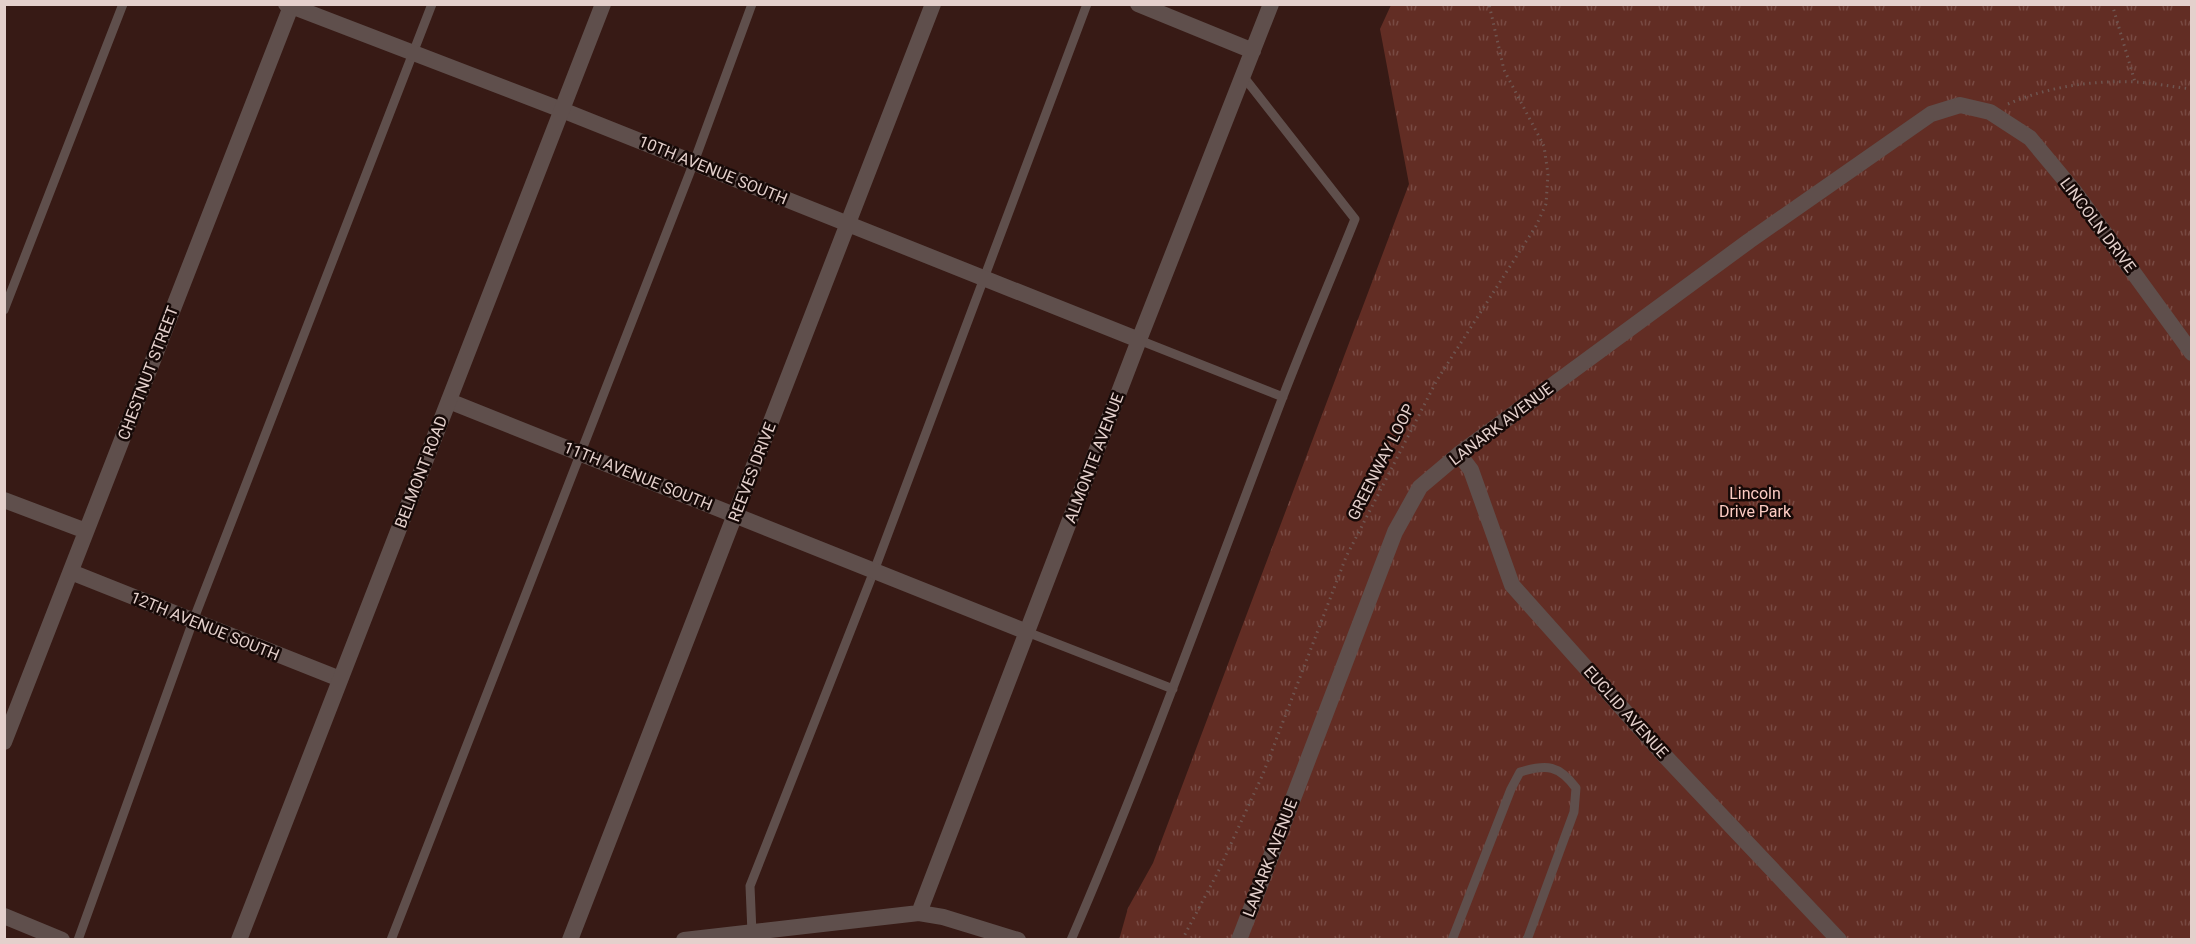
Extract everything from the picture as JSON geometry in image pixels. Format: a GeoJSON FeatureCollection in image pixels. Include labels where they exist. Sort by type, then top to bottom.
{"type":"FeatureCollection","features":[{"type":"Feature","properties":{"kind":"street","name":"BELMONT ROAD"},"geometry":{"type":"LineString","coordinates":[[239,939],[603,4]]}},
{"type":"Feature","properties":{"kind":"street","name":"REEVES DRIVE"},"geometry":{"type":"LineString","coordinates":[[570,939],[933,4]]}},
{"type":"Feature","properties":{"kind":"street"},"geometry":{"type":"LineString","coordinates":[[1138,4],[1252,51]]}},
{"type":"Feature","properties":{"kind":"street","name":"ALMONTE AVENUE"},"geometry":{"type":"LineString","coordinates":[[919,913],[1271,4]]}},
{"type":"Feature","properties":{"kind":"street","name":"10TH AVENUE SOUTH"},"geometry":{"type":"LineString","coordinates":[[290,5],[694,162],[1139,340]]}},
{"type":"Feature","properties":{"kind":"street","name":"CHESTNUT STREET"},"geometry":{"type":"LineString","coordinates":[[4,742],[290,5]]}},
{"type":"Feature","properties":{"kind":"street","name":"LANARK AVENUE"},"geometry":{"type":"LineString","coordinates":[[1239,939],[1395,532],[1420,487],[1459,454],[1749,241],[1931,114],[1960,105],[1990,112]]}},
{"type":"Feature","properties":{"kind":"street","name":"LINCOLN DRIVE"},"geometry":{"type":"LineString","coordinates":[[1990,112],[2030,138],[2074,191],[2192,353]]}},
{"type":"Feature","properties":{"kind":"street","name":"11TH AVENUE SOUTH"},"geometry":{"type":"LineString","coordinates":[[449,401],[1027,632]]}},
{"type":"Feature","properties":{"kind":"street","name":"EUCLID AVENUE"},"geometry":{"type":"LineString","coordinates":[[1459,454],[1471,470],[1512,585],[1663,754],[1839,939]]}},
{"type":"Feature","properties":{"kind":"street"},"geometry":{"type":"LineString","coordinates":[[4,500],[86,531]]}},
{"type":"Feature","properties":{"kind":"street","name":"12TH AVENUE SOUTH"},"geometry":{"type":"LineString","coordinates":[[70,573],[340,679]]}},
{"type":"Feature","properties":{"kind":"street"},"geometry":{"type":"LineString","coordinates":[[684,939],[919,913],[943,917],[1018,939]]}},
{"type":"Feature","properties":{"kind":"street"},"geometry":{"type":"LineString","coordinates":[[4,916],[62,939]]}},
{"type":"Feature","properties":{"kind":"lane"},"geometry":{"type":"LineString","coordinates":[[4,310],[123,4]]}},
{"type":"Feature","properties":{"kind":"lane"},"geometry":{"type":"LineString","coordinates":[[78,939],[193,621],[432,4]]}},
{"type":"Feature","properties":{"kind":"lane"},"geometry":{"type":"LineString","coordinates":[[391,939],[694,162],[752,4]]}},
{"type":"Feature","properties":{"kind":"lane"},"geometry":{"type":"LineString","coordinates":[[752,933],[750,886],[874,571],[1088,4]]}},
{"type":"Feature","properties":{"kind":"lane"},"geometry":{"type":"LineString","coordinates":[[1071,939],[1105,862],[1283,397],[1355,219],[1243,75]]}},
{"type":"Feature","properties":{"kind":"lane"},"geometry":{"type":"LineString","coordinates":[[1139,340],[1283,397]]}},
{"type":"Feature","properties":{"kind":"lane"},"geometry":{"type":"LineString","coordinates":[[1027,632],[1173,689]]}},
{"type":"Feature","properties":{"kind":"lane"},"geometry":{"type":"LineString","coordinates":[[1452,939],[1511,789],[1520,772],[1540,766],[1565,773],[1576,788],[1574,812],[1527,939]]}},
{"type":"Feature","properties":{"kind":"path","name":"GREENWAY LOOP"},"geometry":{"type":"LineString","coordinates":[[1182,939],[1218,872],[1263,774],[1346,557],[1437,380],[1536,226],[1546,204],[1548,174],[1544,146],[1504,70],[1489,4]]}},
{"type":"Feature","properties":{"kind":"path"},"geometry":{"type":"LineString","coordinates":[[2112,4],[2135,82]]}},
{"type":"Feature","properties":{"kind":"path"},"geometry":{"type":"LineString","coordinates":[[1990,112],[2031,94],[2077,85],[2135,82],[2192,89]]}},
{"type":"Feature","properties":{"kind":"green space","name":"Lincoln Drive Park"},"geometry":{"type":"Polygon","coordinates":[[[1391,5],[2191,5],[2191,939],[1119,940],[1128,908],[1153,863],[1409,184],[1380,29],[1391,5]]]}}]}
